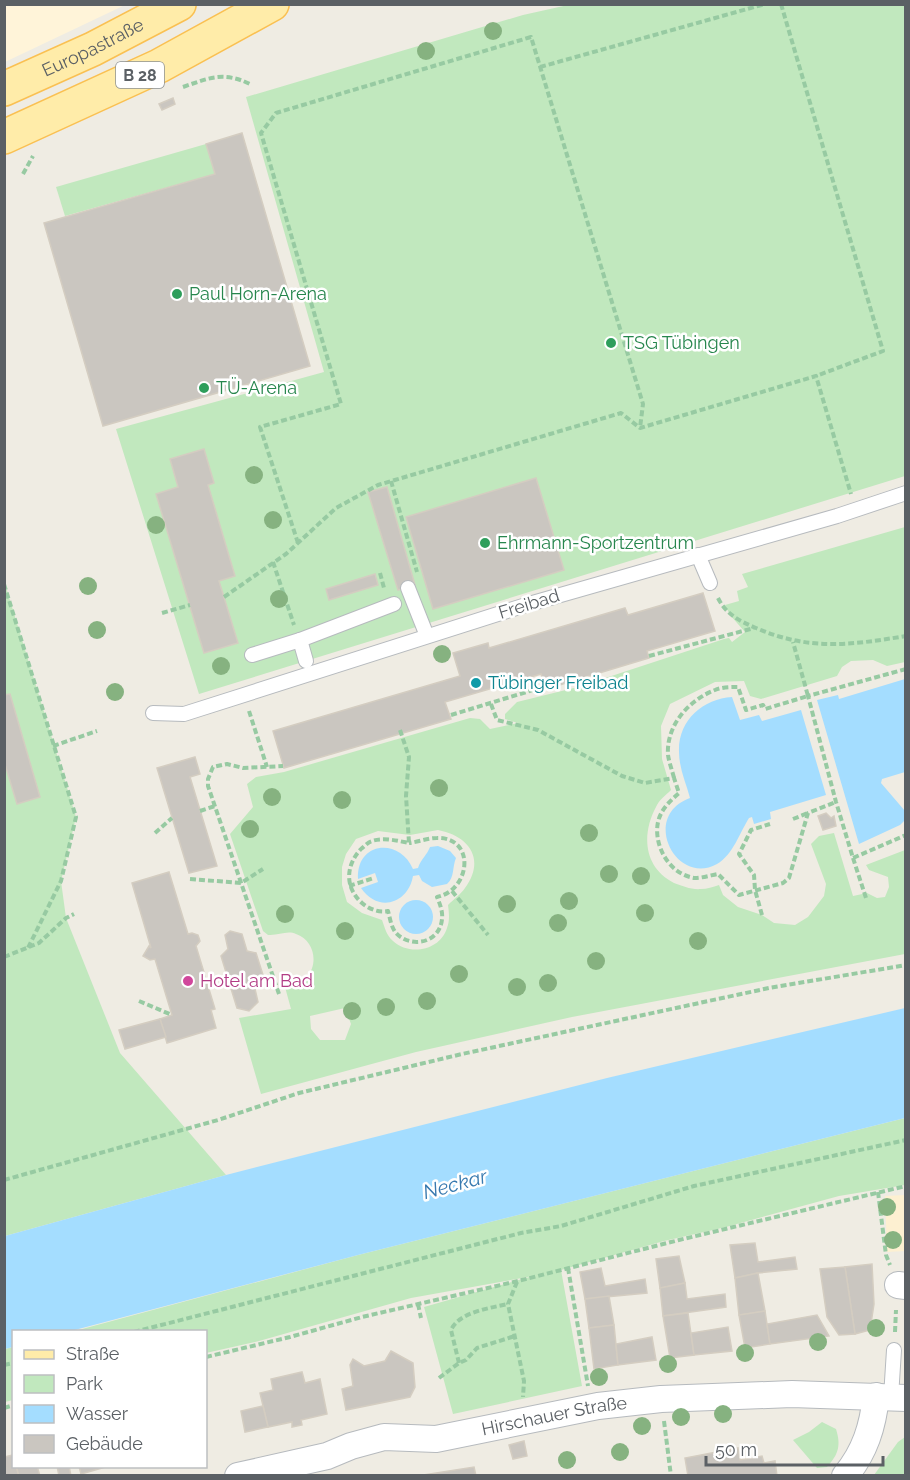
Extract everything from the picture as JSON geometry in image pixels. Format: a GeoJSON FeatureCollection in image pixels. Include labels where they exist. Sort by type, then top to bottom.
{"type":"FeatureCollection","features":[{"type":"Feature","properties":{"kind":"main road","name":"Europastraße"},"geometry":{"type":"LineString","coordinates":[[4,89],[93,49],[180,4]]}},
{"type":"Feature","properties":{"kind":"main road","name":"B 28"},"geometry":{"type":"LineString","coordinates":[[4,137],[169,61],[272,4]]}},
{"type":"Feature","properties":{"kind":"street","name":"Hirschauer Straße"},"geometry":{"type":"LineString","coordinates":[[238,1476],[327,1456],[351,1446],[384,1437],[436,1439],[592,1407],[661,1399],[792,1394],[891,1397]]}},
{"type":"Feature","properties":{"kind":"street"},"geometry":{"type":"LineString","coordinates":[[845,1476],[855,1464],[867,1440],[873,1420],[891,1397]]}},
{"type":"Feature","properties":{"kind":"lane","name":"Freibad"},"geometry":{"type":"LineString","coordinates":[[153,713],[184,714],[529,604],[856,510],[906,493]]}},
{"type":"Feature","properties":{"kind":"lane"},"geometry":{"type":"LineString","coordinates":[[698,555],[710,583]]}},
{"type":"Feature","properties":{"kind":"lane"},"geometry":{"type":"LineString","coordinates":[[414,585],[427,636]]}},
{"type":"Feature","properties":{"kind":"lane"},"geometry":{"type":"LineString","coordinates":[[252,655],[300,640],[394,604]]}},
{"type":"Feature","properties":{"kind":"lane"},"geometry":{"type":"LineString","coordinates":[[300,640],[306,661]]}},
{"type":"Feature","properties":{"kind":"lane"},"geometry":{"type":"LineString","coordinates":[[891,1397],[894,1350]]}},
{"type":"Feature","properties":{"kind":"path"},"geometry":{"type":"LineString","coordinates":[[540,67],[765,4]]}},
{"type":"Feature","properties":{"kind":"path"},"geometry":{"type":"LineString","coordinates":[[640,428],[816,376],[883,351],[781,4]]}},
{"type":"Feature","properties":{"kind":"path"},"geometry":{"type":"LineString","coordinates":[[298,543],[260,427],[341,404],[261,133],[276,113],[531,37],[643,404],[640,428]]}},
{"type":"Feature","properties":{"kind":"path"},"geometry":{"type":"LineString","coordinates":[[176,90],[213,76],[236,77],[250,84]]}},
{"type":"Feature","properties":{"kind":"path"},"geometry":{"type":"LineString","coordinates":[[23,174],[33,156]]}},
{"type":"Feature","properties":{"kind":"path"},"geometry":{"type":"LineString","coordinates":[[816,376],[856,510]]}},
{"type":"Feature","properties":{"kind":"path"},"geometry":{"type":"LineString","coordinates":[[224,597],[298,543],[336,508],[378,485],[621,413],[640,428]]}},
{"type":"Feature","properties":{"kind":"path"},"geometry":{"type":"LineString","coordinates":[[391,481],[414,585]]}},
{"type":"Feature","properties":{"kind":"path"},"geometry":{"type":"LineString","coordinates":[[273,562],[293,622]]}},
{"type":"Feature","properties":{"kind":"path"},"geometry":{"type":"LineString","coordinates":[[380,573],[385,591]]}},
{"type":"Feature","properties":{"kind":"path"},"geometry":{"type":"LineString","coordinates":[[710,583],[723,608],[736,619],[794,642],[845,644],[906,636]]}},
{"type":"Feature","properties":{"kind":"path"},"geometry":{"type":"LineString","coordinates":[[4,584],[76,817],[61,881],[27,950]]}},
{"type":"Feature","properties":{"kind":"path"},"geometry":{"type":"LineString","coordinates":[[162,613],[190,605]]}},
{"type":"Feature","properties":{"kind":"path"},"geometry":{"type":"LineString","coordinates":[[649,656],[755,627]]}},
{"type":"Feature","properties":{"kind":"path"},"geometry":{"type":"LineString","coordinates":[[794,642],[836,802],[866,897]]}},
{"type":"Feature","properties":{"kind":"path"},"geometry":{"type":"LineString","coordinates":[[808,813],[789,878],[783,883],[739,895],[718,874],[695,878],[672,868],[658,845],[658,823],[664,806],[679,793],[668,754],[671,734],[681,714],[695,699],[717,688],[738,687],[746,710],[763,705],[765,709],[906,669]]}},
{"type":"Feature","properties":{"kind":"path"},"geometry":{"type":"LineString","coordinates":[[451,715],[543,687]]}},
{"type":"Feature","properties":{"kind":"path"},"geometry":{"type":"LineString","coordinates":[[244,694],[267,768]]}},
{"type":"Feature","properties":{"kind":"path"},"geometry":{"type":"LineString","coordinates":[[490,704],[497,720],[538,730],[622,776],[645,783],[674,778]]}},
{"type":"Feature","properties":{"kind":"path"},"geometry":{"type":"LineString","coordinates":[[400,730],[409,757],[406,796],[410,843]]}},
{"type":"Feature","properties":{"kind":"path"},"geometry":{"type":"LineString","coordinates":[[53,746],[97,731]]}},
{"type":"Feature","properties":{"kind":"path"},"geometry":{"type":"LineString","coordinates":[[279,994],[208,786],[208,778],[213,767],[227,764],[243,768],[283,765]]}},
{"type":"Feature","properties":{"kind":"path"},"geometry":{"type":"LineString","coordinates":[[793,819],[836,802]]}},
{"type":"Feature","properties":{"kind":"path"},"geometry":{"type":"LineString","coordinates":[[200,811],[215,806]]}},
{"type":"Feature","properties":{"kind":"path"},"geometry":{"type":"LineString","coordinates":[[155,833],[172,818]]}},
{"type":"Feature","properties":{"kind":"path"},"geometry":{"type":"LineString","coordinates":[[762,915],[754,890],[754,875],[739,854],[751,830],[770,824]]}},
{"type":"Feature","properties":{"kind":"path"},"geometry":{"type":"LineString","coordinates":[[853,858],[906,835]]}},
{"type":"Feature","properties":{"kind":"path"},"geometry":{"type":"LineString","coordinates":[[438,838],[452,842],[462,851],[466,860],[465,870],[452,891],[437,897],[442,910],[442,921],[437,932],[429,940],[411,942],[394,932],[388,911],[368,908],[354,896],[349,886],[351,863],[370,841],[383,839],[410,843],[438,838]]}},
{"type":"Feature","properties":{"kind":"path"},"geometry":{"type":"LineString","coordinates":[[190,879],[241,884],[262,869]]}},
{"type":"Feature","properties":{"kind":"path"},"geometry":{"type":"LineString","coordinates":[[349,886],[374,878]]}},
{"type":"Feature","properties":{"kind":"path"},"geometry":{"type":"LineString","coordinates":[[452,891],[488,935]]}},
{"type":"Feature","properties":{"kind":"path"},"geometry":{"type":"LineString","coordinates":[[4,957],[39,944],[66,918],[74,914]]}},
{"type":"Feature","properties":{"kind":"path"},"geometry":{"type":"LineString","coordinates":[[4,1180],[218,1120],[298,1094],[451,1057],[770,988],[906,965]]}},
{"type":"Feature","properties":{"kind":"path"},"geometry":{"type":"LineString","coordinates":[[139,1001],[172,1015]]}},
{"type":"Feature","properties":{"kind":"path"},"geometry":{"type":"LineString","coordinates":[[142,1330],[521,1233],[561,1226],[694,1186],[906,1140]]}},
{"type":"Feature","properties":{"kind":"path"},"geometry":{"type":"LineString","coordinates":[[207,1357],[362,1317],[906,1186]]}},
{"type":"Feature","properties":{"kind":"path"},"geometry":{"type":"LineString","coordinates":[[878,1192],[886,1255],[900,1291],[894,1350]]}},
{"type":"Feature","properties":{"kind":"path"},"geometry":{"type":"LineString","coordinates":[[568,1268],[592,1407]]}},
{"type":"Feature","properties":{"kind":"path"},"geometry":{"type":"LineString","coordinates":[[518,1281],[508,1304],[524,1382],[523,1398]]}},
{"type":"Feature","properties":{"kind":"path"},"geometry":{"type":"LineString","coordinates":[[418,1304],[421,1318]]}},
{"type":"Feature","properties":{"kind":"path"},"geometry":{"type":"LineString","coordinates":[[459,1363],[451,1330],[453,1325],[460,1319],[487,1308],[508,1304]]}},
{"type":"Feature","properties":{"kind":"path"},"geometry":{"type":"LineString","coordinates":[[439,1378],[466,1360],[477,1348],[515,1336]]}},
{"type":"Feature","properties":{"kind":"path"},"geometry":{"type":"LineString","coordinates":[[661,1399],[671,1476]]}},
{"type":"Feature","properties":{"kind":"shaded area"},"geometry":{"type":"Polygon","coordinates":[[[5,4],[125,5],[5,62],[5,4]]]}},
{"type":"Feature","properties":{"kind":"green space","name":"TSG Tübingen"},"geometry":{"type":"Polygon","coordinates":[[[568,5],[905,5],[905,476],[199,694],[116,429],[324,372],[246,97],[523,15],[568,5]]]}},
{"type":"Feature","properties":{"kind":"green space"},"geometry":{"type":"Polygon","coordinates":[[[206,144],[215,174],[65,216],[56,187],[206,144]]]}},
{"type":"Feature","properties":{"kind":"green space"},"geometry":{"type":"Polygon","coordinates":[[[905,527],[905,662],[887,666],[873,660],[851,661],[842,667],[837,676],[761,699],[750,696],[744,681],[715,682],[670,704],[661,726],[662,759],[671,790],[659,802],[651,818],[647,839],[651,860],[664,877],[674,883],[698,889],[719,885],[723,895],[738,907],[762,915],[774,923],[795,925],[808,917],[824,896],[826,884],[811,844],[819,836],[834,833],[853,896],[867,893],[877,898],[885,897],[889,887],[888,877],[869,870],[866,865],[905,850],[905,954],[572,1017],[416,1052],[261,1094],[239,1018],[291,1009],[285,987],[307,977],[314,959],[311,947],[302,937],[289,933],[268,935],[263,931],[230,834],[253,807],[247,784],[256,777],[284,772],[470,718],[480,719],[490,729],[518,723],[505,719],[505,714],[517,702],[578,687],[724,639],[729,638],[732,642],[745,632],[730,615],[725,605],[739,601],[737,591],[748,587],[742,574],[905,527]],[[438,830],[410,835],[378,831],[356,839],[346,854],[342,867],[342,885],[347,902],[362,913],[382,920],[391,939],[407,949],[423,949],[438,942],[443,936],[449,922],[448,905],[465,888],[474,868],[474,858],[466,843],[449,833],[438,830]],[[345,1008],[310,1016],[311,1029],[320,1040],[345,1040],[351,1024],[345,1008]]]}},
{"type":"Feature","properties":{"kind":"green space"},"geometry":{"type":"Polygon","coordinates":[[[5,584],[76,817],[61,881],[66,918],[120,1053],[226,1175],[5,1236],[5,584]]]}},
{"type":"Feature","properties":{"kind":"green space"},"geometry":{"type":"Polygon","coordinates":[[[905,1118],[905,1185],[839,1196],[561,1270],[582,1386],[453,1414],[424,1307],[533,1276],[411,1298],[259,1341],[207,1353],[207,1330],[78,1330],[358,1255],[905,1118]]]}},
{"type":"Feature","properties":{"kind":"green space"},"geometry":{"type":"Polygon","coordinates":[[[12,1347],[12,1400],[5,1402],[5,1349],[12,1347]]]}},
{"type":"Feature","properties":{"kind":"green space"},"geometry":{"type":"Polygon","coordinates":[[[822,1422],[836,1429],[839,1445],[834,1458],[827,1467],[817,1468],[793,1440],[822,1422]]]}},
{"type":"Feature","properties":{"kind":"green space"},"geometry":{"type":"Polygon","coordinates":[[[905,1437],[905,1475],[874,1475],[898,1442],[905,1437]]]}},
{"type":"Feature","properties":{"kind":"sand"},"geometry":{"type":"Polygon","coordinates":[[[905,1195],[905,1251],[887,1252],[885,1196],[905,1195]]]}},
{"type":"Feature","properties":{"kind":"water"},"geometry":{"type":"Polygon","coordinates":[[[905,679],[905,772],[882,779],[881,783],[905,811],[905,820],[900,825],[859,844],[817,700],[838,695],[839,699],[905,679]]]}},
{"type":"Feature","properties":{"kind":"water"},"geometry":{"type":"Polygon","coordinates":[[[732,697],[740,720],[759,715],[762,721],[801,710],[826,795],[770,812],[771,819],[754,824],[752,817],[749,818],[732,849],[723,860],[702,869],[688,866],[677,858],[669,846],[666,833],[667,819],[675,807],[690,798],[680,764],[680,741],[683,730],[694,713],[711,702],[732,697]]]}},
{"type":"Feature","properties":{"kind":"water"},"geometry":{"type":"Polygon","coordinates":[[[438,846],[450,851],[456,858],[451,878],[447,884],[432,887],[422,881],[419,875],[413,876],[410,886],[399,899],[384,903],[368,896],[361,888],[378,882],[375,873],[358,879],[359,867],[364,857],[371,851],[389,848],[407,859],[413,869],[418,868],[430,847],[438,846]]]}},
{"type":"Feature","properties":{"kind":"water"},"geometry":{"type":"Polygon","coordinates":[[[416,900],[428,905],[433,917],[428,929],[416,934],[404,929],[399,917],[404,905],[416,900]]]}},
{"type":"Feature","properties":{"kind":"water","name":"Neckar"},"geometry":{"type":"Polygon","coordinates":[[[905,1008],[905,1118],[358,1255],[75,1330],[12,1330],[12,1347],[5,1349],[5,1236],[226,1175],[607,1078],[905,1008]]]}},
{"type":"Feature","properties":{"kind":"building"},"geometry":{"type":"Polygon","coordinates":[[[173,98],[175,104],[162,110],[159,104],[173,98]]]}},
{"type":"Feature","properties":{"kind":"building","name":"Paul Horn-Arena"},"geometry":{"type":"Polygon","coordinates":[[[242,133],[310,366],[103,426],[44,223],[215,174],[206,144],[242,133]]]}},
{"type":"Feature","properties":{"kind":"building"},"geometry":{"type":"Polygon","coordinates":[[[204,449],[214,483],[208,485],[235,576],[219,581],[238,643],[204,653],[156,494],[178,487],[170,459],[204,449]]]}},
{"type":"Feature","properties":{"kind":"building","name":"Ehrmann-Sportzentrum"},"geometry":{"type":"Polygon","coordinates":[[[536,478],[564,570],[433,609],[406,517],[536,478]]]}},
{"type":"Feature","properties":{"kind":"building"},"geometry":{"type":"Polygon","coordinates":[[[387,487],[415,585],[398,590],[368,492],[387,487]]]}},
{"type":"Feature","properties":{"kind":"building"},"geometry":{"type":"Polygon","coordinates":[[[375,574],[378,585],[329,600],[326,589],[375,574]]]}},
{"type":"Feature","properties":{"kind":"building","name":"Tübinger Freibad"},"geometry":{"type":"Polygon","coordinates":[[[703,593],[715,631],[647,651],[649,658],[546,689],[541,674],[445,702],[451,719],[284,768],[273,731],[460,676],[453,653],[488,643],[489,648],[625,608],[628,615],[703,593]]]}},
{"type":"Feature","properties":{"kind":"building"},"geometry":{"type":"Polygon","coordinates":[[[10,694],[40,797],[17,804],[4,761],[4,695],[10,694]]]}},
{"type":"Feature","properties":{"kind":"building"},"geometry":{"type":"Polygon","coordinates":[[[195,757],[200,774],[190,777],[217,866],[189,873],[157,768],[195,757]]]}},
{"type":"Feature","properties":{"kind":"building"},"geometry":{"type":"Polygon","coordinates":[[[826,813],[831,818],[834,816],[836,826],[823,830],[818,816],[826,813]]]}},
{"type":"Feature","properties":{"kind":"building","name":"Hotel am Bad"},"geometry":{"type":"Polygon","coordinates":[[[169,872],[188,934],[198,935],[200,941],[196,946],[215,1009],[211,1010],[216,1028],[167,1043],[160,1019],[172,1015],[155,959],[150,960],[143,956],[149,946],[151,948],[132,883],[169,872]]]}},
{"type":"Feature","properties":{"kind":"building"},"geometry":{"type":"Polygon","coordinates":[[[230,931],[242,934],[247,951],[256,953],[264,978],[255,989],[258,1002],[249,1011],[237,1008],[221,956],[228,949],[225,935],[230,931]]]}},
{"type":"Feature","properties":{"kind":"building"},"geometry":{"type":"Polygon","coordinates":[[[160,1019],[166,1037],[125,1049],[119,1030],[160,1019]]]}},
{"type":"Feature","properties":{"kind":"building"},"geometry":{"type":"Polygon","coordinates":[[[755,1243],[758,1262],[795,1257],[797,1269],[735,1278],[730,1245],[755,1243]]]}},
{"type":"Feature","properties":{"kind":"building"},"geometry":{"type":"Polygon","coordinates":[[[679,1256],[685,1283],[660,1288],[656,1259],[679,1256]]]}},
{"type":"Feature","properties":{"kind":"building"},"geometry":{"type":"Polygon","coordinates":[[[872,1264],[874,1304],[870,1330],[855,1334],[845,1267],[872,1264]]]}},
{"type":"Feature","properties":{"kind":"building"},"geometry":{"type":"Polygon","coordinates":[[[845,1267],[855,1334],[839,1335],[827,1317],[820,1269],[845,1267]]]}},
{"type":"Feature","properties":{"kind":"building"},"geometry":{"type":"Polygon","coordinates":[[[601,1268],[605,1286],[645,1279],[647,1293],[585,1299],[580,1272],[601,1268]]]}},
{"type":"Feature","properties":{"kind":"building"},"geometry":{"type":"Polygon","coordinates":[[[758,1273],[765,1311],[739,1315],[735,1278],[758,1273]]]}},
{"type":"Feature","properties":{"kind":"building"},"geometry":{"type":"Polygon","coordinates":[[[685,1283],[687,1299],[725,1294],[726,1307],[663,1316],[660,1288],[685,1283]]]}},
{"type":"Feature","properties":{"kind":"building"},"geometry":{"type":"Polygon","coordinates":[[[609,1296],[614,1325],[589,1328],[585,1299],[609,1296]]]}},
{"type":"Feature","properties":{"kind":"building"},"geometry":{"type":"Polygon","coordinates":[[[765,1311],[770,1344],[745,1348],[739,1315],[765,1311]]]}},
{"type":"Feature","properties":{"kind":"building"},"geometry":{"type":"Polygon","coordinates":[[[688,1313],[694,1355],[670,1358],[663,1316],[688,1313]]]}},
{"type":"Feature","properties":{"kind":"building"},"geometry":{"type":"Polygon","coordinates":[[[817,1315],[829,1336],[770,1344],[767,1324],[817,1315]]]}},
{"type":"Feature","properties":{"kind":"building"},"geometry":{"type":"Polygon","coordinates":[[[614,1325],[618,1365],[594,1369],[589,1328],[614,1325]]]}},
{"type":"Feature","properties":{"kind":"building"},"geometry":{"type":"Polygon","coordinates":[[[728,1327],[732,1351],[694,1355],[691,1333],[728,1327]]]}},
{"type":"Feature","properties":{"kind":"building"},"geometry":{"type":"Polygon","coordinates":[[[652,1337],[656,1360],[618,1365],[616,1344],[652,1337]]]}},
{"type":"Feature","properties":{"kind":"building"},"geometry":{"type":"Polygon","coordinates":[[[391,1351],[413,1363],[415,1387],[410,1397],[346,1410],[342,1389],[353,1386],[350,1365],[353,1359],[364,1366],[385,1361],[391,1351]]]}},
{"type":"Feature","properties":{"kind":"building"},"geometry":{"type":"Polygon","coordinates":[[[302,1372],[305,1383],[320,1379],[327,1414],[301,1420],[302,1425],[292,1427],[292,1422],[268,1427],[260,1393],[273,1390],[271,1379],[302,1372]]]}},
{"type":"Feature","properties":{"kind":"building"},"geometry":{"type":"Polygon","coordinates":[[[263,1406],[268,1427],[245,1432],[241,1411],[263,1406]]]}},
{"type":"Feature","properties":{"kind":"building"},"geometry":{"type":"Polygon","coordinates":[[[524,1441],[527,1456],[513,1459],[509,1445],[524,1441]]]}},
{"type":"Feature","properties":{"kind":"building"},"geometry":{"type":"Polygon","coordinates":[[[738,1448],[740,1460],[762,1456],[764,1463],[775,1461],[777,1476],[688,1476],[685,1458],[738,1448]]]}},
{"type":"Feature","properties":{"kind":"building"},"geometry":{"type":"Polygon","coordinates":[[[12,1455],[12,1468],[17,1468],[19,1476],[4,1476],[4,1457],[12,1455]]]}},
{"type":"Feature","properties":{"kind":"building"},"geometry":{"type":"Polygon","coordinates":[[[474,1467],[476,1476],[417,1476],[474,1467]]]}},
{"type":"Feature","properties":{"kind":"building"},"geometry":{"type":"Polygon","coordinates":[[[17,1468],[38,1468],[40,1476],[19,1476],[17,1468]]]}},
{"type":"Feature","properties":{"kind":"building"},"geometry":{"type":"Polygon","coordinates":[[[57,1468],[69,1468],[71,1476],[59,1476],[57,1468]]]}},
{"type":"Feature","properties":{"kind":"building"},"geometry":{"type":"Polygon","coordinates":[[[80,1468],[102,1468],[81,1474],[80,1468]]]}},
{"type":"Feature","properties":{"kind":"place","name":"Paul Horn-Arena"},"geometry":{"type":"Point","coordinates":[177,294]}},
{"type":"Feature","properties":{"kind":"place","name":"TSG Tübingen"},"geometry":{"type":"Point","coordinates":[611,343]}},
{"type":"Feature","properties":{"kind":"place","name":"TÜ-Arena"},"geometry":{"type":"Point","coordinates":[204,388]}},
{"type":"Feature","properties":{"kind":"place","name":"Ehrmann-Sportzentrum"},"geometry":{"type":"Point","coordinates":[485,543]}},
{"type":"Feature","properties":{"kind":"place","name":"Tübinger Freibad"},"geometry":{"type":"Point","coordinates":[476,683]}},
{"type":"Feature","properties":{"kind":"place","name":"Hotel am Bad"},"geometry":{"type":"Point","coordinates":[188,981]}}]}
